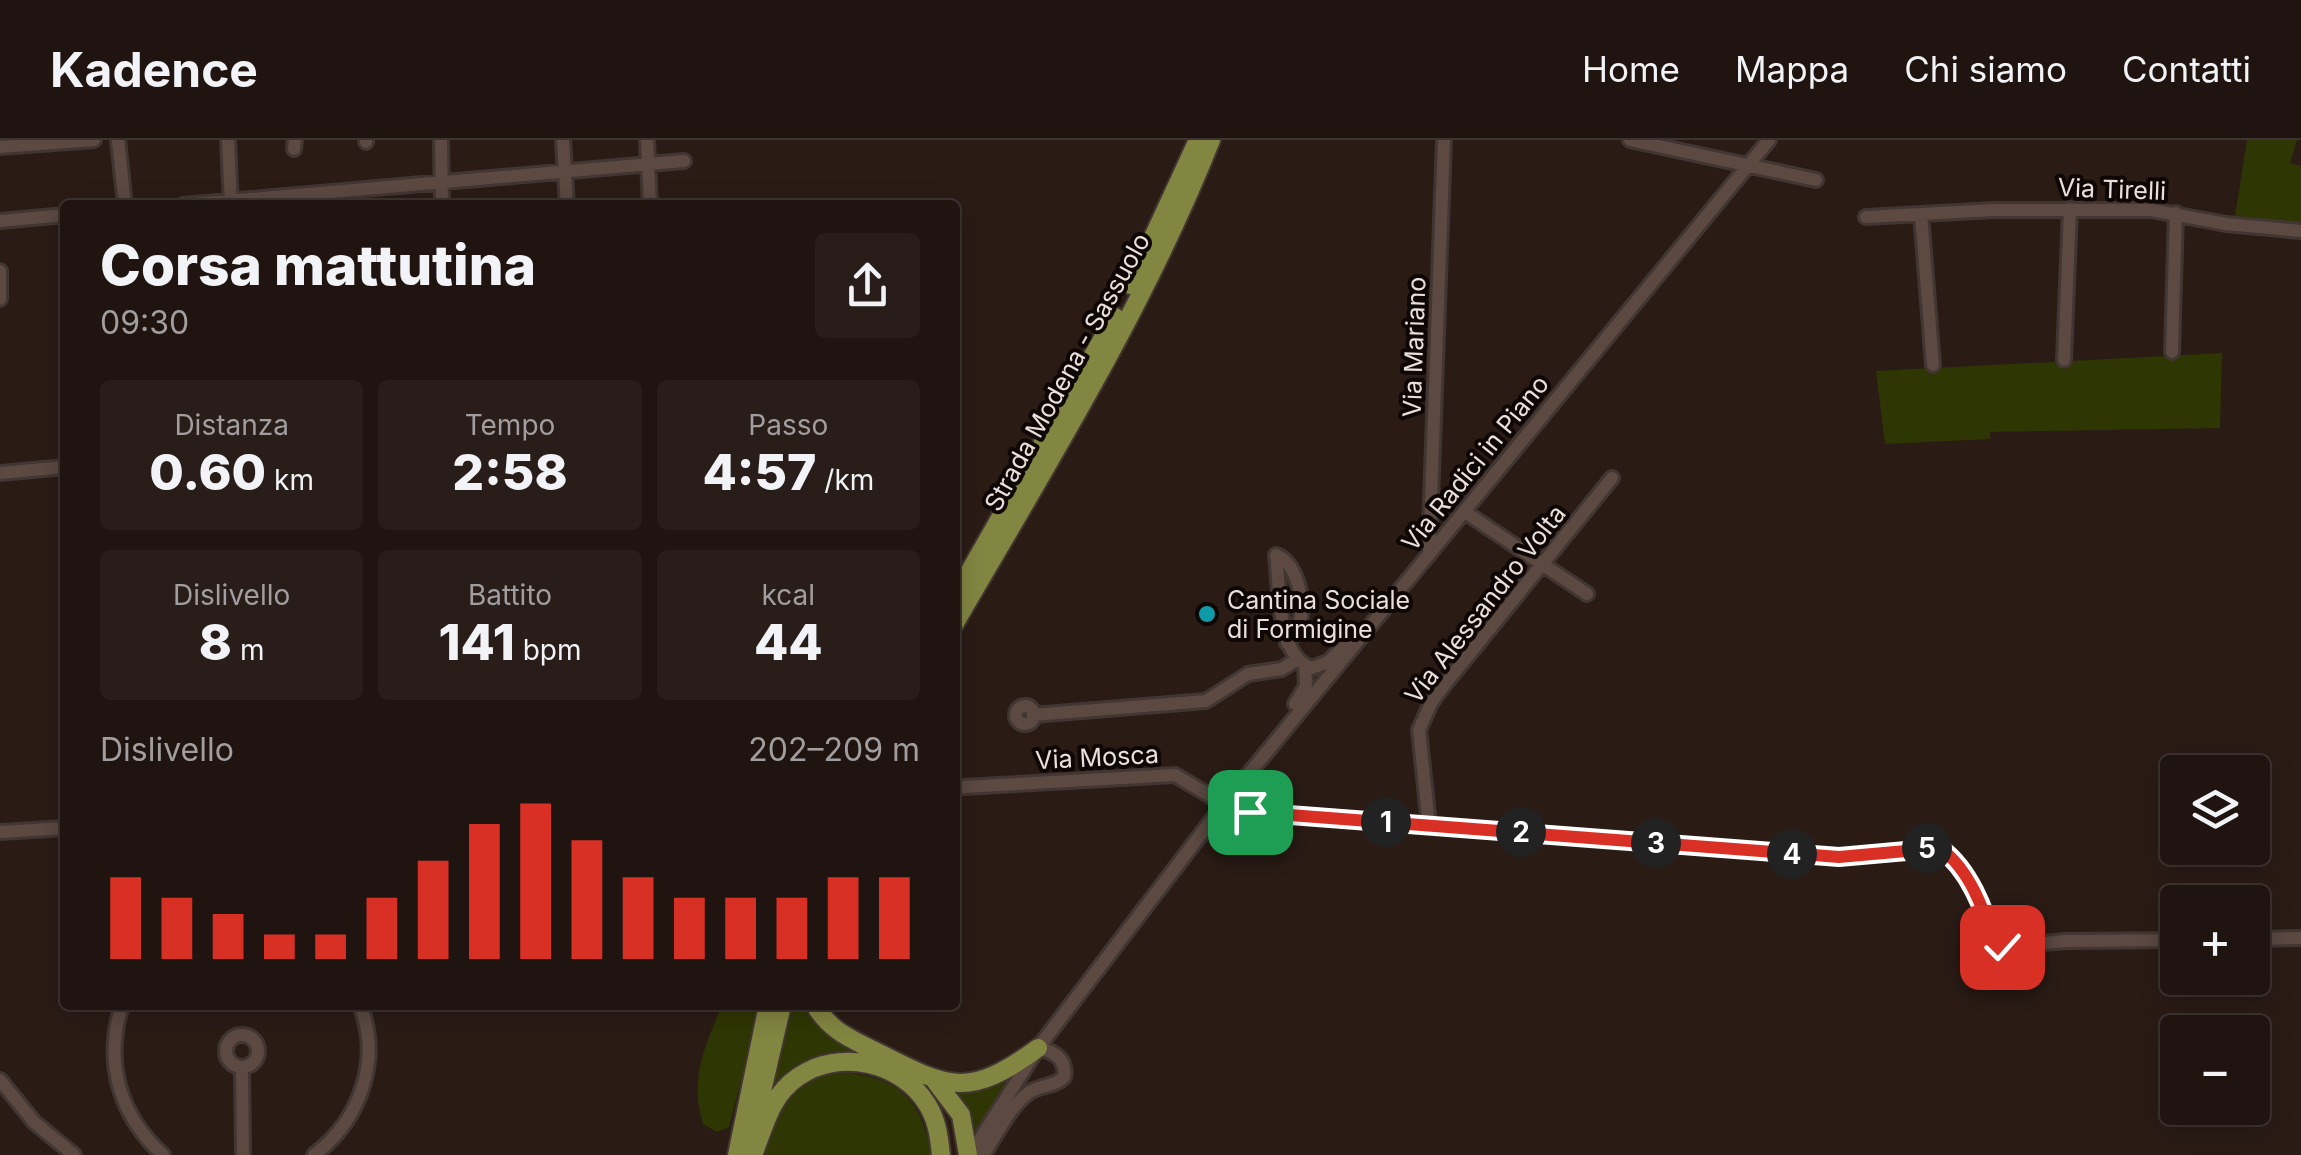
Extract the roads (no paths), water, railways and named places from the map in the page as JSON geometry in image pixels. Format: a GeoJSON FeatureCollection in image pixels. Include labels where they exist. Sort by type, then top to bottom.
{"type":"FeatureCollection","features":[{"type":"Feature","properties":{"kind":"highway","name":"Strada Modena - Sassuolo"},"geometry":{"type":"LineString","coordinates":[[960,588],[1119,311],[1198,140]]}},
{"type":"Feature","properties":{"kind":"highway","name":"Strada Modena - Sassuolo"},"geometry":{"type":"LineString","coordinates":[[960,614],[1129,317],[1211,140]]}},
{"type":"Feature","properties":{"kind":"highway"},"geometry":{"type":"LineString","coordinates":[[737,1155],[767,1010]]}},
{"type":"Feature","properties":{"kind":"highway"},"geometry":{"type":"LineString","coordinates":[[751,1155],[781,1010]]}},
{"type":"Feature","properties":{"kind":"highway"},"geometry":{"type":"LineString","coordinates":[[818,1010],[840,1034],[936,1082],[961,1115],[969,1155]]}},
{"type":"Feature","properties":{"kind":"highway"},"geometry":{"type":"LineString","coordinates":[[936,1082],[983,1080],[1008,1070],[1038,1048]]}},
{"type":"Feature","properties":{"kind":"highway"},"geometry":{"type":"LineString","coordinates":[[751,1155],[766,1115],[798,1077],[819,1066],[861,1061],[893,1073],[926,1102],[939,1129],[942,1155]]}},
{"type":"Feature","properties":{"kind":"street"},"geometry":{"type":"LineString","coordinates":[[0,147],[94,140]]}},
{"type":"Feature","properties":{"kind":"street"},"geometry":{"type":"LineString","coordinates":[[118,140],[124,200]]}},
{"type":"Feature","properties":{"kind":"street"},"geometry":{"type":"LineString","coordinates":[[228,140],[231,200]]}},
{"type":"Feature","properties":{"kind":"street"},"geometry":{"type":"LineString","coordinates":[[440,140],[442,200]]}},
{"type":"Feature","properties":{"kind":"street"},"geometry":{"type":"LineString","coordinates":[[564,140],[567,200]]}},
{"type":"Feature","properties":{"kind":"street"},"geometry":{"type":"LineString","coordinates":[[647,140],[650,200]]}},
{"type":"Feature","properties":{"kind":"street","name":"Via Mariano"},"geometry":{"type":"LineString","coordinates":[[1430,555],[1444,140]]}},
{"type":"Feature","properties":{"kind":"street"},"geometry":{"type":"LineString","coordinates":[[1630,140],[1816,180]]}},
{"type":"Feature","properties":{"kind":"street","name":"Via Radici in Piano"},"geometry":{"type":"LineString","coordinates":[[969,1155],[1038,1048],[1226,801],[1769,140]]}},
{"type":"Feature","properties":{"kind":"street"},"geometry":{"type":"LineString","coordinates":[[261,200],[684,161]]}},
{"type":"Feature","properties":{"kind":"street"},"geometry":{"type":"LineString","coordinates":[[2064,360],[2070,209]]}},
{"type":"Feature","properties":{"kind":"street","name":"Via Tirelli"},"geometry":{"type":"LineString","coordinates":[[1866,217],[2070,209],[2176,213],[2226,224],[2301,231]]}},
{"type":"Feature","properties":{"kind":"street"},"geometry":{"type":"LineString","coordinates":[[2172,352],[2176,213]]}},
{"type":"Feature","properties":{"kind":"street"},"geometry":{"type":"LineString","coordinates":[[1921,214],[1933,365]]}},
{"type":"Feature","properties":{"kind":"street"},"geometry":{"type":"LineString","coordinates":[[0,220],[60,215]]}},
{"type":"Feature","properties":{"kind":"street"},"geometry":{"type":"LineString","coordinates":[[0,271],[0,299]]}},
{"type":"Feature","properties":{"kind":"street"},"geometry":{"type":"LineString","coordinates":[[0,473],[60,467]]}},
{"type":"Feature","properties":{"kind":"street","name":"Via Alessandro Volta"},"geometry":{"type":"LineString","coordinates":[[1429,825],[1419,738],[1422,718],[1612,478]]}},
{"type":"Feature","properties":{"kind":"street"},"geometry":{"type":"LineString","coordinates":[[1465,512],[1586,594]]}},
{"type":"Feature","properties":{"kind":"street"},"geometry":{"type":"LineString","coordinates":[[1286,644],[1301,620],[1295,571],[1286,559],[1276,555],[1286,644],[1300,663],[1323,681]]}},
{"type":"Feature","properties":{"kind":"street"},"geometry":{"type":"LineString","coordinates":[[1034,715],[1118,703],[1206,701],[1248,674],[1282,670],[1300,663],[1322,665],[1348,642],[1362,637]]}},
{"type":"Feature","properties":{"kind":"street"},"geometry":{"type":"LineString","coordinates":[[1292,720],[1293,707],[1306,686],[1300,663]]}},
{"type":"Feature","properties":{"kind":"street","name":"Via Mosca"},"geometry":{"type":"LineString","coordinates":[[964,788],[1175,775],[1250,812],[1839,857],[1940,848],[1978,898],[1998,947],[2066,941],[2160,940]]}},
{"type":"Feature","properties":{"kind":"street"},"geometry":{"type":"LineString","coordinates":[[0,832],[60,828]]}},
{"type":"Feature","properties":{"kind":"street"},"geometry":{"type":"LineString","coordinates":[[2270,939],[2301,938]]}},
{"type":"Feature","properties":{"kind":"street"},"geometry":{"type":"LineString","coordinates":[[121,1010],[113,1051],[116,1078],[124,1104],[163,1155]]}},
{"type":"Feature","properties":{"kind":"street"},"geometry":{"type":"LineString","coordinates":[[314,1155],[346,1123],[360,1099],[369,1044],[361,1010]]}},
{"type":"Feature","properties":{"kind":"street"},"geometry":{"type":"LineString","coordinates":[[983,1155],[1024,1095],[1055,1085],[1064,1077],[1065,1066],[1060,1058],[1052,1051],[1038,1048]]}},
{"type":"Feature","properties":{"kind":"street"},"geometry":{"type":"LineString","coordinates":[[242,1067],[243,1155]]}},
{"type":"Feature","properties":{"kind":"street"},"geometry":{"type":"LineString","coordinates":[[0,1080],[34,1122],[74,1155]]}},
{"type":"Feature","properties":{"kind":"place","name":"Cantina Sociale di Formigine"},"geometry":{"type":"Point","coordinates":[1207,614]}}]}
